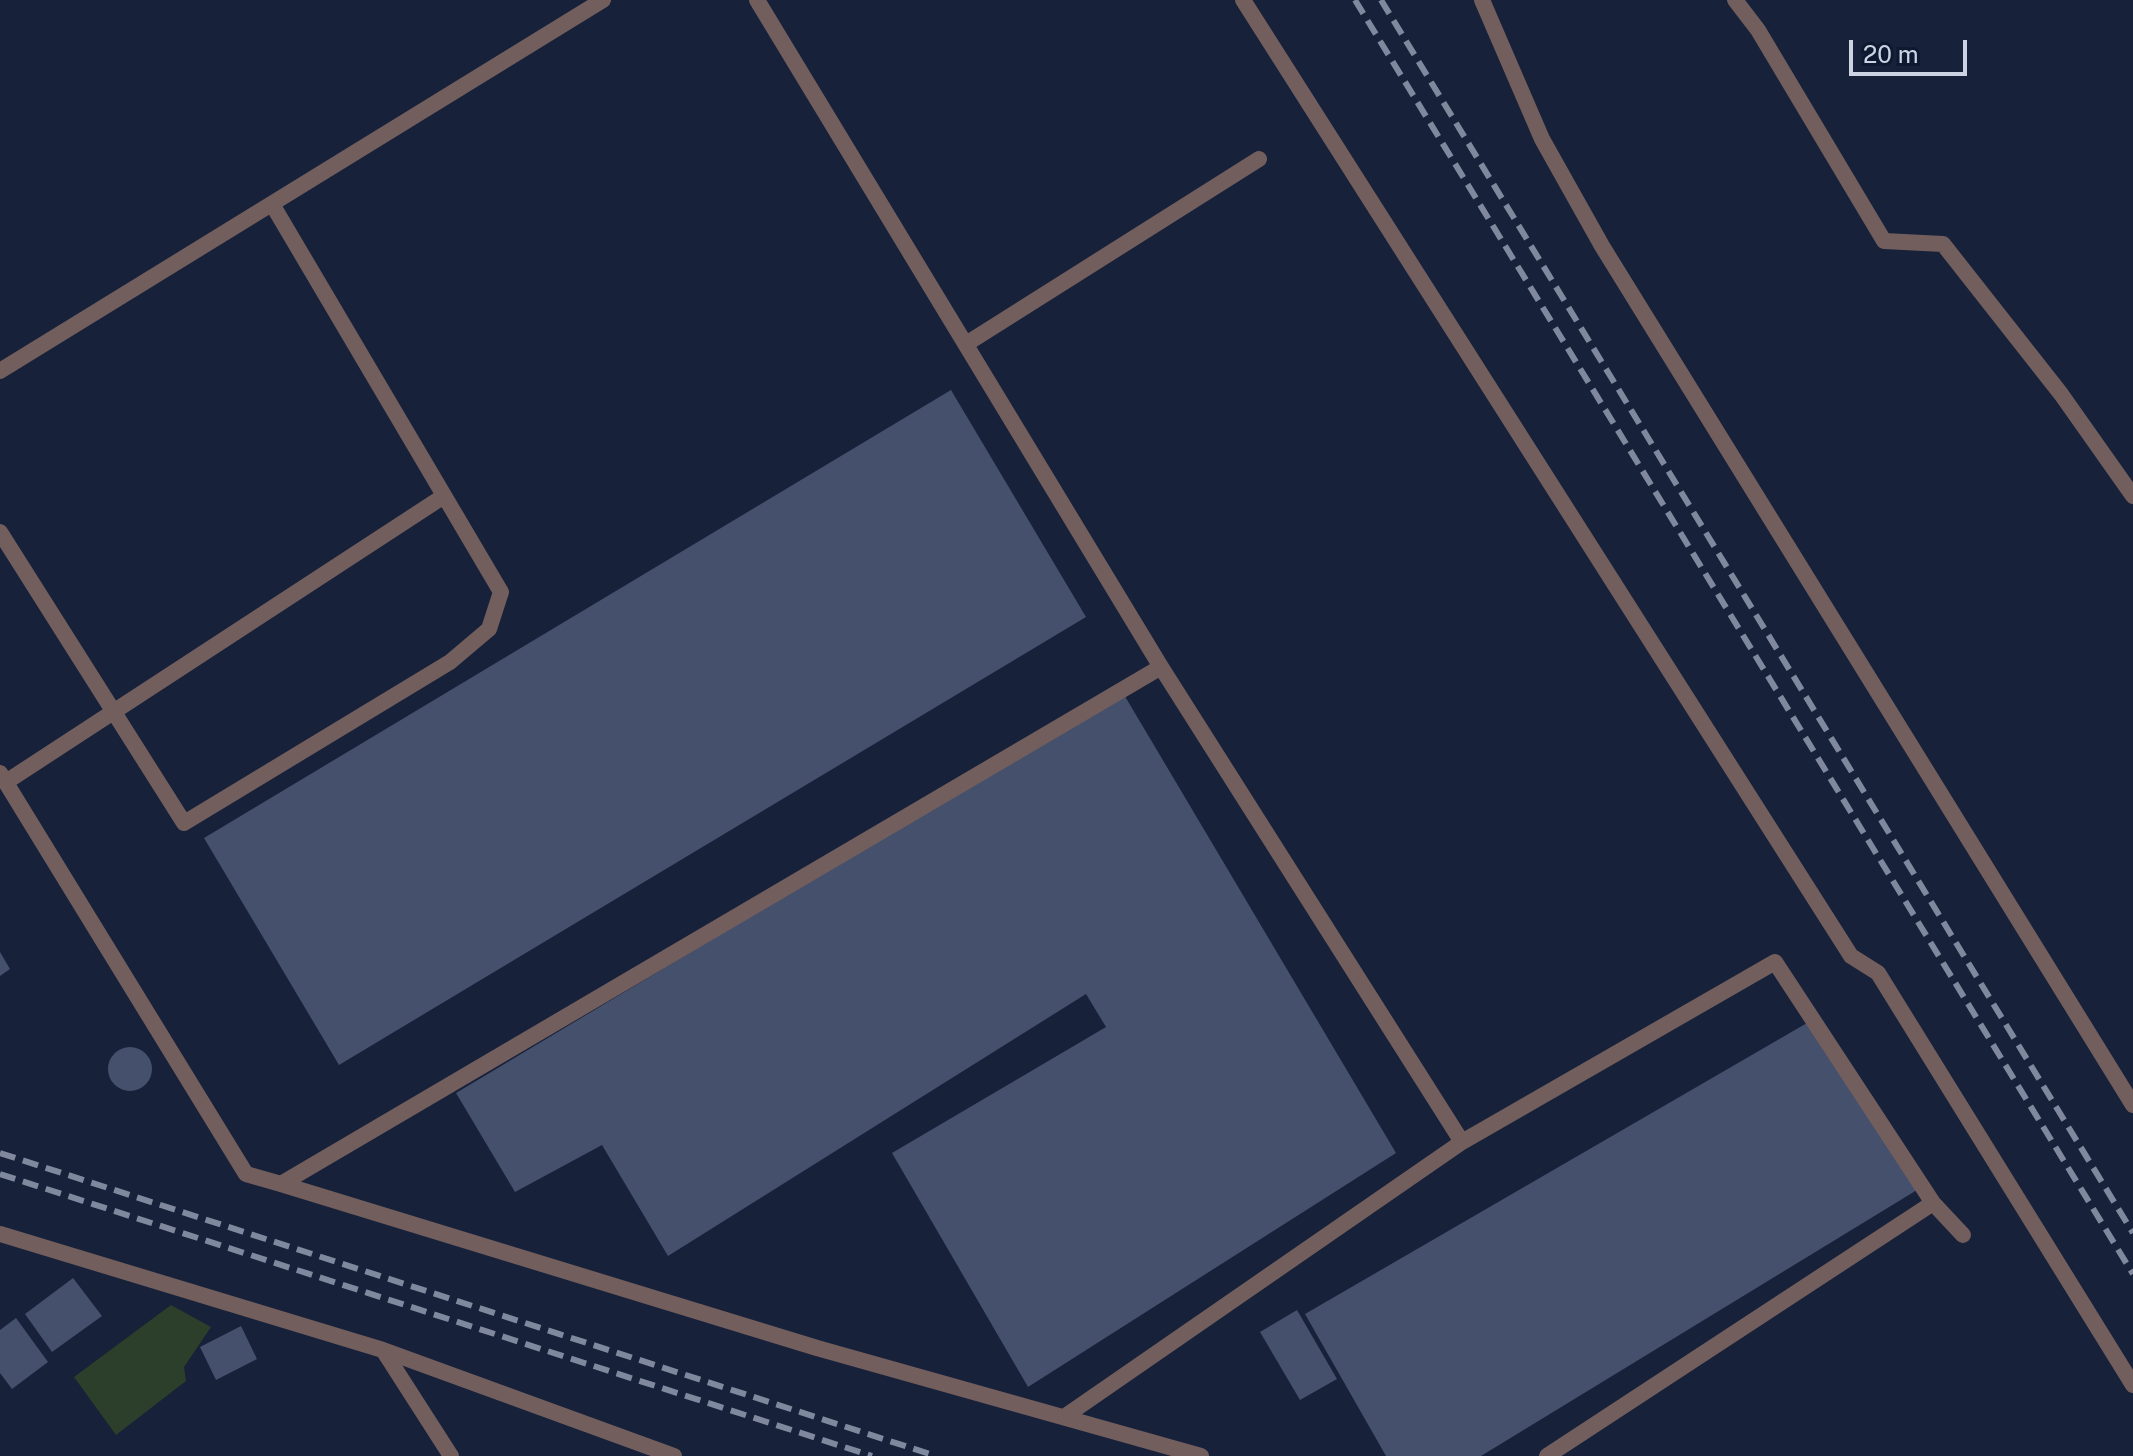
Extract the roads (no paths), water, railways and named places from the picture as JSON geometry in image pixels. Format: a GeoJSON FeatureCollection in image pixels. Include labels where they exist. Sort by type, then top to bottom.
{"type":"FeatureCollection","features":[{"type":"Feature","properties":{"kind":"street"},"geometry":{"type":"LineString","coordinates":[[0,371],[603,0]]}},
{"type":"Feature","properties":{"kind":"street"},"geometry":{"type":"LineString","coordinates":[[757,0],[1161,667],[1462,1142]]}},
{"type":"Feature","properties":{"kind":"street"},"geometry":{"type":"LineString","coordinates":[[1243,0],[1851,956],[1878,973],[2133,1385]]}},
{"type":"Feature","properties":{"kind":"street"},"geometry":{"type":"LineString","coordinates":[[1482,0],[1542,139],[1602,246],[2133,1105]]}},
{"type":"Feature","properties":{"kind":"street"},"geometry":{"type":"LineString","coordinates":[[1735,0],[1758,30],[1884,241],[1943,244],[2061,394],[2133,496]]}},
{"type":"Feature","properties":{"kind":"street"},"geometry":{"type":"LineString","coordinates":[[966,344],[1259,159]]}},
{"type":"Feature","properties":{"kind":"street"},"geometry":{"type":"LineString","coordinates":[[0,532],[184,823],[450,662],[489,629],[501,592],[272,204]]}},
{"type":"Feature","properties":{"kind":"street"},"geometry":{"type":"LineString","coordinates":[[444,496],[114,713],[3,778],[246,1174],[817,1348],[1201,1456]]}},
{"type":"Feature","properties":{"kind":"street"},"geometry":{"type":"LineString","coordinates":[[281,1184],[1161,667]]}},
{"type":"Feature","properties":{"kind":"street"},"geometry":{"type":"LineString","coordinates":[[1064,1417],[1462,1142],[1775,962],[1933,1203],[1963,1235]]}},
{"type":"Feature","properties":{"kind":"street"},"geometry":{"type":"LineString","coordinates":[[1547,1456],[1933,1203]]}},
{"type":"Feature","properties":{"kind":"street"},"geometry":{"type":"LineString","coordinates":[[0,1234],[383,1350],[674,1456]]}},
{"type":"Feature","properties":{"kind":"street"},"geometry":{"type":"LineString","coordinates":[[383,1350],[451,1456]]}},
{"type":"Feature","properties":{"kind":"railway"},"geometry":{"type":"LineString","coordinates":[[1355,0],[2133,1274]]}},
{"type":"Feature","properties":{"kind":"railway"},"geometry":{"type":"LineString","coordinates":[[1381,0],[2133,1233]]}},
{"type":"Feature","properties":{"kind":"railway"},"geometry":{"type":"LineString","coordinates":[[0,1153],[936,1456]]}},
{"type":"Feature","properties":{"kind":"railway"},"geometry":{"type":"LineString","coordinates":[[0,1174],[872,1456]]}}]}
